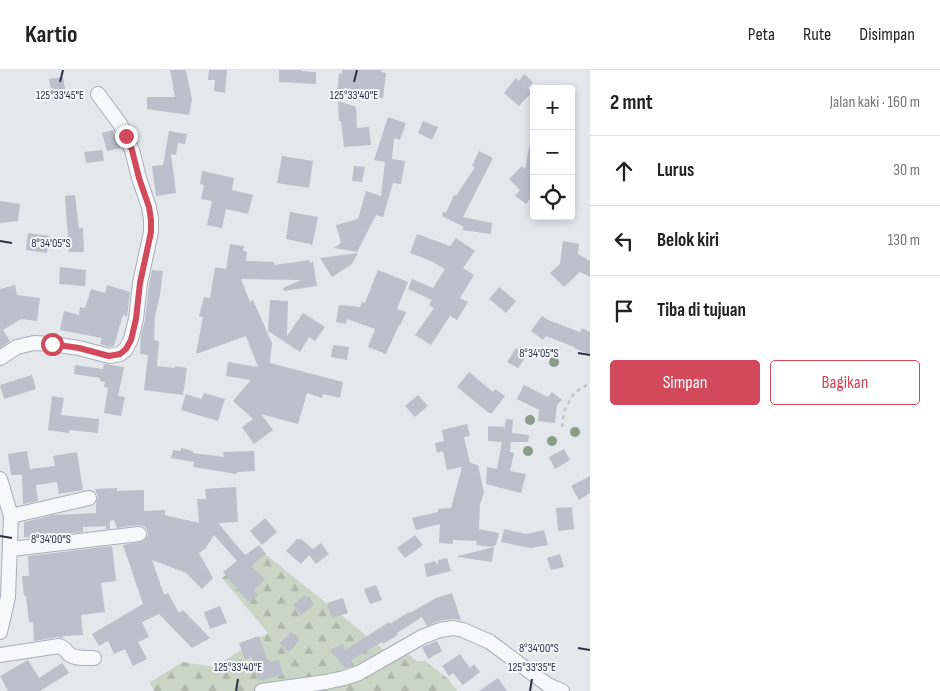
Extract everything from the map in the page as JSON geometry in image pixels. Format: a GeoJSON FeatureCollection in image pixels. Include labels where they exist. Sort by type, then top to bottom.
{"type":"FeatureCollection","features":[{"type":"Feature","properties":{"kind":"street"},"geometry":{"type":"LineString","coordinates":[[0,358],[17,348],[34,343],[79,348],[109,356],[120,354],[126,349],[131,340],[136,319],[141,276],[151,232],[151,220],[132,150],[120,124],[98,94]]}},
{"type":"Feature","properties":{"kind":"street"},"geometry":{"type":"LineString","coordinates":[[0,479],[11,516],[7,555],[8,597],[0,632]]}},
{"type":"Feature","properties":{"kind":"street"},"geometry":{"type":"LineString","coordinates":[[11,516],[89,498]]}},
{"type":"Feature","properties":{"kind":"street"},"geometry":{"type":"LineString","coordinates":[[7,555],[139,534]]}},
{"type":"Feature","properties":{"kind":"street"},"geometry":{"type":"LineString","coordinates":[[262,691],[344,678],[359,673],[422,637],[440,630],[453,628],[463,630],[490,642],[548,685],[562,691]]}},
{"type":"Feature","properties":{"kind":"street"},"geometry":{"type":"LineString","coordinates":[[0,655],[60,646],[66,649],[70,655],[94,658]]}},
{"type":"Feature","properties":{"kind":"path"},"geometry":{"type":"LineString","coordinates":[[562,426],[564,411],[574,393],[590,383]]}},
{"type":"Feature","properties":{"kind":"green space"},"geometry":{"type":"Polygon","coordinates":[[[259,549],[383,649],[406,652],[417,661],[425,661],[448,679],[457,691],[154,691],[150,682],[183,662],[214,667],[268,633],[222,578],[259,549]]]}},
{"type":"Feature","properties":{"kind":"building"},"geometry":{"type":"Polygon","coordinates":[[[170,70],[186,70],[192,99],[189,115],[147,109],[147,97],[175,97],[170,70]]]}},
{"type":"Feature","properties":{"kind":"building"},"geometry":{"type":"Polygon","coordinates":[[[209,70],[227,70],[225,93],[214,91],[215,80],[208,80],[209,70]]]}},
{"type":"Feature","properties":{"kind":"building"},"geometry":{"type":"Polygon","coordinates":[[[279,70],[316,72],[316,84],[279,82],[279,70]]]}},
{"type":"Feature","properties":{"kind":"building"},"geometry":{"type":"Polygon","coordinates":[[[342,70],[382,70],[381,72],[386,73],[383,98],[337,94],[339,73],[342,74],[342,70]]]}},
{"type":"Feature","properties":{"kind":"building"},"geometry":{"type":"Polygon","coordinates":[[[524,74],[533,82],[528,88],[530,94],[519,106],[504,93],[516,78],[519,81],[524,74]]]}},
{"type":"Feature","properties":{"kind":"building"},"geometry":{"type":"Polygon","coordinates":[[[63,77],[67,99],[53,101],[49,79],[63,77]]]}},
{"type":"Feature","properties":{"kind":"building"},"geometry":{"type":"Polygon","coordinates":[[[338,101],[356,107],[357,128],[369,127],[371,145],[344,147],[341,121],[339,121],[338,101]]]}},
{"type":"Feature","properties":{"kind":"building"},"geometry":{"type":"Polygon","coordinates":[[[388,117],[406,123],[400,140],[394,138],[392,159],[405,161],[401,184],[393,183],[383,217],[376,215],[357,252],[334,248],[341,243],[336,225],[358,219],[366,191],[381,196],[385,162],[374,160],[388,117]]]}},
{"type":"Feature","properties":{"kind":"building"},"geometry":{"type":"Polygon","coordinates":[[[423,121],[438,127],[432,140],[418,133],[423,121]]]}},
{"type":"Feature","properties":{"kind":"building"},"geometry":{"type":"Polygon","coordinates":[[[113,130],[121,148],[107,151],[102,133],[113,130]]]}},
{"type":"Feature","properties":{"kind":"building"},"geometry":{"type":"Polygon","coordinates":[[[169,131],[187,134],[185,144],[178,143],[176,155],[171,154],[176,193],[156,196],[152,166],[163,165],[169,131]]]}},
{"type":"Feature","properties":{"kind":"building"},"geometry":{"type":"Polygon","coordinates":[[[530,147],[530,199],[526,204],[515,196],[520,190],[509,179],[522,166],[525,169],[530,147]]]}},
{"type":"Feature","properties":{"kind":"building"},"geometry":{"type":"Polygon","coordinates":[[[102,150],[104,161],[86,163],[84,152],[102,150]]]}},
{"type":"Feature","properties":{"kind":"building"},"geometry":{"type":"Polygon","coordinates":[[[479,151],[493,158],[463,217],[492,223],[491,234],[462,230],[464,227],[442,216],[443,212],[446,213],[454,195],[456,196],[475,167],[472,166],[479,151]]]}},
{"type":"Feature","properties":{"kind":"building"},"geometry":{"type":"Polygon","coordinates":[[[282,156],[313,161],[309,188],[277,183],[282,156]]]}},
{"type":"Feature","properties":{"kind":"building"},"geometry":{"type":"Polygon","coordinates":[[[354,166],[365,167],[362,182],[352,181],[354,166]]]}},
{"type":"Feature","properties":{"kind":"building"},"geometry":{"type":"Polygon","coordinates":[[[202,171],[234,178],[232,190],[253,195],[248,214],[226,209],[222,228],[207,225],[212,201],[201,199],[204,185],[200,184],[202,171]]]}},
{"type":"Feature","properties":{"kind":"building"},"geometry":{"type":"Polygon","coordinates":[[[75,195],[79,228],[83,228],[84,252],[69,252],[65,196],[75,195]]]}},
{"type":"Feature","properties":{"kind":"building"},"geometry":{"type":"Polygon","coordinates":[[[0,201],[20,204],[18,221],[0,223],[0,201]]]}},
{"type":"Feature","properties":{"kind":"building"},"geometry":{"type":"Polygon","coordinates":[[[290,212],[318,217],[312,246],[310,243],[286,239],[290,212]]]}},
{"type":"Feature","properties":{"kind":"building"},"geometry":{"type":"Polygon","coordinates":[[[28,233],[50,236],[47,253],[26,250],[28,233]]]}},
{"type":"Feature","properties":{"kind":"building"},"geometry":{"type":"Polygon","coordinates":[[[417,234],[450,246],[456,238],[475,251],[463,268],[474,275],[460,298],[468,302],[457,320],[450,316],[431,345],[415,335],[434,308],[429,305],[432,300],[408,289],[412,279],[433,288],[445,269],[410,253],[417,234]]]}},
{"type":"Feature","properties":{"kind":"building"},"geometry":{"type":"Polygon","coordinates":[[[563,241],[579,244],[578,254],[590,261],[590,277],[580,272],[564,287],[550,273],[560,264],[563,241]]]}},
{"type":"Feature","properties":{"kind":"building"},"geometry":{"type":"Polygon","coordinates":[[[230,244],[244,246],[243,251],[247,252],[246,261],[274,262],[274,265],[310,260],[309,264],[313,261],[317,286],[284,291],[283,288],[301,280],[241,279],[250,302],[253,300],[272,343],[270,363],[343,382],[340,398],[323,394],[322,398],[307,393],[298,424],[261,414],[273,430],[254,444],[242,427],[253,419],[233,401],[251,380],[226,376],[228,362],[258,367],[246,336],[196,354],[203,317],[199,316],[204,297],[210,298],[215,267],[226,269],[230,244]]]}},
{"type":"Feature","properties":{"kind":"building"},"geometry":{"type":"Polygon","coordinates":[[[358,253],[352,264],[332,277],[320,258],[358,253]]]}},
{"type":"Feature","properties":{"kind":"building"},"geometry":{"type":"Polygon","coordinates":[[[60,267],[86,270],[85,286],[59,284],[60,267]]]}},
{"type":"Feature","properties":{"kind":"building"},"geometry":{"type":"Polygon","coordinates":[[[152,270],[163,271],[155,316],[154,340],[159,341],[157,366],[187,368],[183,395],[144,390],[148,355],[140,354],[141,334],[145,320],[152,270]]]}},
{"type":"Feature","properties":{"kind":"building"},"geometry":{"type":"Polygon","coordinates":[[[378,270],[408,282],[397,309],[406,312],[386,354],[368,347],[375,329],[347,319],[346,324],[336,322],[339,305],[360,307],[362,302],[365,303],[378,270]]]}},
{"type":"Feature","properties":{"kind":"building"},"geometry":{"type":"Polygon","coordinates":[[[15,285],[17,295],[40,298],[37,321],[21,319],[3,330],[10,341],[0,348],[0,289],[15,285]]]}},
{"type":"Feature","properties":{"kind":"building"},"geometry":{"type":"Polygon","coordinates":[[[107,285],[130,292],[127,317],[123,315],[114,346],[109,347],[100,344],[102,338],[60,330],[64,311],[79,315],[80,307],[85,308],[91,289],[105,293],[107,285]]]}},
{"type":"Feature","properties":{"kind":"building"},"geometry":{"type":"Polygon","coordinates":[[[499,287],[516,301],[506,313],[489,299],[499,287]]]}},
{"type":"Feature","properties":{"kind":"building"},"geometry":{"type":"Polygon","coordinates":[[[270,300],[288,301],[287,336],[303,313],[325,327],[315,341],[309,337],[300,352],[268,331],[270,300]]]}},
{"type":"Feature","properties":{"kind":"building"},"geometry":{"type":"Polygon","coordinates":[[[542,316],[580,332],[582,328],[590,332],[590,355],[546,336],[543,340],[531,331],[542,316]]]}},
{"type":"Feature","properties":{"kind":"building"},"geometry":{"type":"Polygon","coordinates":[[[333,345],[349,347],[347,360],[331,357],[333,345]]]}},
{"type":"Feature","properties":{"kind":"building"},"geometry":{"type":"Polygon","coordinates":[[[516,348],[527,355],[518,368],[507,362],[516,348]]]}},
{"type":"Feature","properties":{"kind":"building"},"geometry":{"type":"Polygon","coordinates":[[[104,364],[124,367],[118,396],[125,397],[121,416],[104,413],[108,388],[104,387],[105,382],[100,381],[100,378],[74,374],[75,365],[103,369],[104,364]]]}},
{"type":"Feature","properties":{"kind":"building"},"geometry":{"type":"Polygon","coordinates":[[[469,372],[493,392],[495,389],[505,396],[492,413],[489,413],[457,387],[469,372]]]}},
{"type":"Feature","properties":{"kind":"building"},"geometry":{"type":"Polygon","coordinates":[[[32,375],[36,389],[4,399],[0,385],[32,375]]]}},
{"type":"Feature","properties":{"kind":"building"},"geometry":{"type":"Polygon","coordinates":[[[524,385],[548,397],[552,392],[562,400],[557,405],[555,423],[538,421],[539,410],[517,399],[524,385]]]}},
{"type":"Feature","properties":{"kind":"building"},"geometry":{"type":"Polygon","coordinates":[[[204,393],[225,399],[218,421],[181,410],[186,394],[201,399],[204,393]]]}},
{"type":"Feature","properties":{"kind":"building"},"geometry":{"type":"Polygon","coordinates":[[[418,395],[428,406],[415,417],[405,406],[418,395]]]}},
{"type":"Feature","properties":{"kind":"building"},"geometry":{"type":"Polygon","coordinates":[[[52,396],[64,398],[61,415],[99,419],[98,433],[69,430],[69,433],[48,430],[52,396]]]}},
{"type":"Feature","properties":{"kind":"building"},"geometry":{"type":"Polygon","coordinates":[[[506,419],[513,420],[512,433],[529,435],[528,442],[511,442],[510,452],[514,453],[510,471],[526,474],[521,493],[486,484],[487,467],[497,469],[502,442],[488,441],[488,426],[504,427],[504,431],[506,419]]]}},
{"type":"Feature","properties":{"kind":"building"},"geometry":{"type":"Polygon","coordinates":[[[467,424],[470,436],[464,437],[470,463],[478,465],[484,492],[480,505],[479,529],[499,533],[494,547],[476,545],[477,541],[453,540],[453,544],[439,543],[440,524],[416,530],[412,518],[438,512],[438,509],[451,508],[462,467],[447,470],[443,451],[437,453],[435,443],[444,441],[442,430],[467,424]]]}},
{"type":"Feature","properties":{"kind":"building"},"geometry":{"type":"Polygon","coordinates":[[[181,448],[193,451],[193,453],[224,457],[223,452],[254,451],[255,471],[237,472],[237,474],[193,467],[194,462],[171,458],[173,450],[181,451],[181,448]]]}},
{"type":"Feature","properties":{"kind":"building"},"geometry":{"type":"Polygon","coordinates":[[[564,449],[570,460],[555,469],[549,457],[564,449]]]}},
{"type":"Feature","properties":{"kind":"building"},"geometry":{"type":"Polygon","coordinates":[[[27,451],[30,469],[55,466],[53,456],[77,452],[83,490],[59,494],[57,482],[36,485],[38,501],[23,504],[22,475],[11,475],[8,454],[27,451]]]}},
{"type":"Feature","properties":{"kind":"building"},"geometry":{"type":"Polygon","coordinates":[[[590,476],[590,493],[579,500],[571,486],[590,476]]]}},
{"type":"Feature","properties":{"kind":"building"},"geometry":{"type":"Polygon","coordinates":[[[236,487],[238,522],[218,523],[245,555],[259,545],[266,554],[251,566],[265,579],[254,590],[258,595],[251,601],[247,601],[223,572],[237,561],[214,535],[205,549],[199,553],[213,578],[202,589],[186,573],[152,560],[164,595],[168,593],[179,613],[183,610],[210,638],[192,648],[159,614],[142,622],[149,637],[138,642],[147,659],[133,666],[125,649],[114,654],[108,641],[99,646],[92,634],[143,604],[123,545],[144,541],[148,533],[146,528],[138,525],[117,528],[114,520],[110,521],[110,529],[105,529],[106,526],[83,527],[83,532],[24,537],[24,522],[53,515],[96,513],[98,497],[95,489],[117,488],[117,491],[144,490],[144,511],[165,510],[165,515],[199,523],[197,499],[206,499],[205,489],[236,487]]]}},
{"type":"Feature","properties":{"kind":"building"},"geometry":{"type":"Polygon","coordinates":[[[572,507],[574,529],[558,531],[556,508],[572,507]]]}},
{"type":"Feature","properties":{"kind":"building"},"geometry":{"type":"Polygon","coordinates":[[[265,518],[277,532],[262,545],[250,531],[265,518]]]}},
{"type":"Feature","properties":{"kind":"building"},"geometry":{"type":"Polygon","coordinates":[[[504,529],[526,534],[544,530],[548,545],[530,548],[501,542],[504,529]]]}},
{"type":"Feature","properties":{"kind":"building"},"geometry":{"type":"Polygon","coordinates":[[[415,535],[423,545],[405,558],[397,548],[415,535]]]}},
{"type":"Feature","properties":{"kind":"building"},"geometry":{"type":"Polygon","coordinates":[[[297,539],[301,539],[313,549],[321,543],[329,554],[316,564],[309,555],[301,564],[286,551],[297,539]]]}},
{"type":"Feature","properties":{"kind":"building"},"geometry":{"type":"Polygon","coordinates":[[[112,546],[116,581],[101,583],[105,612],[81,615],[83,635],[34,641],[33,622],[29,622],[22,576],[29,576],[28,556],[112,546]]]}},
{"type":"Feature","properties":{"kind":"building"},"geometry":{"type":"Polygon","coordinates":[[[494,547],[492,562],[458,557],[458,556],[494,547]]]}},
{"type":"Feature","properties":{"kind":"building"},"geometry":{"type":"Polygon","coordinates":[[[560,554],[564,567],[551,570],[547,558],[560,554]]]}},
{"type":"Feature","properties":{"kind":"building"},"geometry":{"type":"Polygon","coordinates":[[[447,558],[451,571],[427,577],[424,564],[435,561],[438,565],[438,560],[447,558]]]}},
{"type":"Feature","properties":{"kind":"building"},"geometry":{"type":"Polygon","coordinates":[[[376,585],[382,600],[370,604],[364,589],[376,585]]]}},
{"type":"Feature","properties":{"kind":"building"},"geometry":{"type":"Polygon","coordinates":[[[452,593],[461,620],[439,621],[427,626],[422,617],[397,633],[398,635],[350,661],[353,666],[345,668],[330,650],[343,644],[345,650],[389,622],[390,624],[436,598],[452,593]]]}},
{"type":"Feature","properties":{"kind":"building"},"geometry":{"type":"Polygon","coordinates":[[[305,595],[314,605],[301,615],[293,605],[305,595]]]}},
{"type":"Feature","properties":{"kind":"building"},"geometry":{"type":"Polygon","coordinates":[[[343,598],[348,613],[332,618],[327,603],[343,598]]]}},
{"type":"Feature","properties":{"kind":"building"},"geometry":{"type":"Polygon","coordinates":[[[220,606],[227,623],[210,629],[204,612],[220,606]]]}},
{"type":"Feature","properties":{"kind":"building"},"geometry":{"type":"Polygon","coordinates":[[[291,632],[299,641],[289,652],[280,643],[291,632]]]}},
{"type":"Feature","properties":{"kind":"building"},"geometry":{"type":"Polygon","coordinates":[[[259,636],[268,662],[279,660],[283,675],[259,681],[252,657],[245,660],[239,643],[259,636]]]}},
{"type":"Feature","properties":{"kind":"building"},"geometry":{"type":"Polygon","coordinates":[[[437,641],[442,651],[428,659],[422,647],[437,641]]]}},
{"type":"Feature","properties":{"kind":"building"},"geometry":{"type":"Polygon","coordinates":[[[460,654],[470,668],[474,664],[480,672],[463,685],[453,673],[449,676],[442,666],[460,654]]]}},
{"type":"Feature","properties":{"kind":"building"},"geometry":{"type":"Polygon","coordinates":[[[28,660],[39,678],[62,663],[69,673],[40,691],[8,691],[0,676],[28,660]]]}},
{"type":"Feature","properties":{"kind":"building"},"geometry":{"type":"Polygon","coordinates":[[[498,678],[507,691],[479,691],[498,678]]]}},
{"type":"Feature","properties":{"kind":"route"},"geometry":{"type":"LineString","coordinates":[[52,344],[79,348],[109,356],[120,354],[126,349],[131,340],[136,319],[144,261],[151,232],[151,220],[149,207],[126,136]]}}]}
